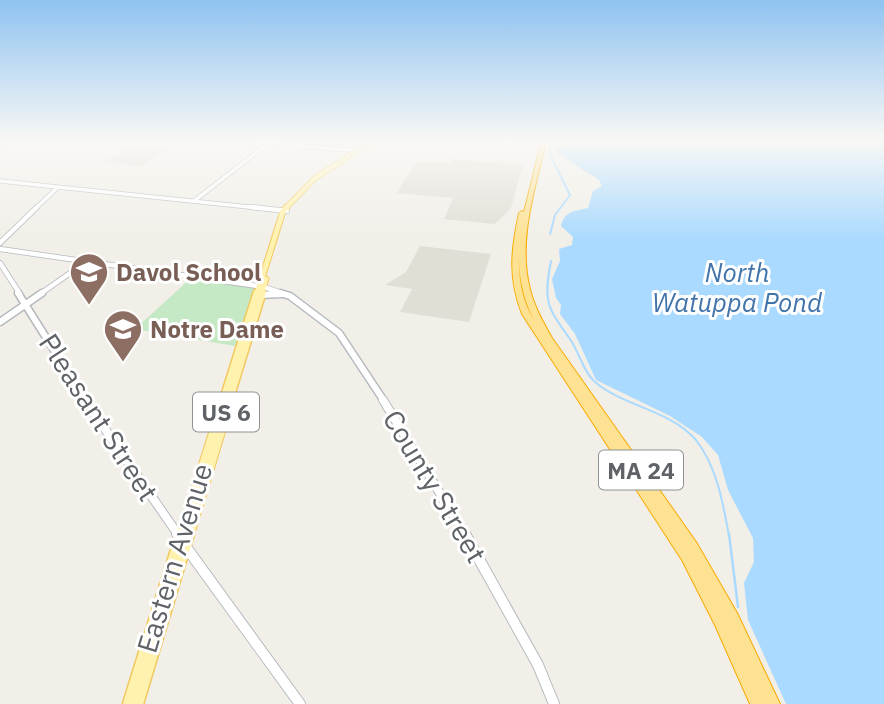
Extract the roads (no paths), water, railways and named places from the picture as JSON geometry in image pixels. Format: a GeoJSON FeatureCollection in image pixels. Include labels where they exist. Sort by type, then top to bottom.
{"type":"FeatureCollection","features":[{"type":"Feature","properties":{"kind":"highway","name":"MA 24"},"geometry":{"type":"LineString","coordinates":[[534,173],[513,258],[515,280],[531,324],[677,542],[720,620],[758,704]]}},
{"type":"Feature","properties":{"kind":"highway","name":"MA 24"},"geometry":{"type":"LineString","coordinates":[[520,236],[521,274],[538,323],[692,546],[736,627],[772,704]]}},
{"type":"Feature","properties":{"kind":"main road","name":"US 6"},"geometry":{"type":"LineString","coordinates":[[285,211],[309,183],[325,173]]}},
{"type":"Feature","properties":{"kind":"main road","name":"Eastern Avenue"},"geometry":{"type":"LineString","coordinates":[[138,704],[183,542],[285,211]]}},
{"type":"Feature","properties":{"kind":"main road","name":"Eastern Avenue"},"geometry":{"type":"LineString","coordinates":[[128,704],[183,542]]}},
{"type":"Feature","properties":{"kind":"street"},"geometry":{"type":"LineString","coordinates":[[194,201],[231,173]]}},
{"type":"Feature","properties":{"kind":"street"},"geometry":{"type":"LineString","coordinates":[[0,181],[285,211]]}},
{"type":"Feature","properties":{"kind":"street"},"geometry":{"type":"LineString","coordinates":[[0,243],[58,187]]}},
{"type":"Feature","properties":{"kind":"street","name":"County Street"},"geometry":{"type":"LineString","coordinates":[[0,249],[284,293],[342,336],[440,490],[530,650],[554,704]]}},
{"type":"Feature","properties":{"kind":"street"},"geometry":{"type":"LineString","coordinates":[[0,322],[86,262]]}},
{"type":"Feature","properties":{"kind":"street","name":"Pleasant Street"},"geometry":{"type":"LineString","coordinates":[[0,263],[108,436],[300,704]]}},
{"type":"Feature","properties":{"kind":"water","name":"North Watuppa Pond"},"geometry":{"type":"Polygon","coordinates":[[[588,173],[884,173],[884,704],[786,704],[748,620],[744,583],[754,562],[753,538],[728,490],[718,455],[702,437],[670,416],[596,380],[575,334],[560,314],[561,305],[556,298],[552,279],[560,261],[559,249],[572,245],[573,237],[561,226],[562,221],[571,213],[588,208],[593,191],[602,186],[599,180],[588,173]]]}},
{"type":"Feature","properties":{"kind":"waterway"},"geometry":{"type":"LineString","coordinates":[[550,234],[555,215],[570,195],[559,173]]}},
{"type":"Feature","properties":{"kind":"waterway"},"geometry":{"type":"LineString","coordinates":[[551,261],[547,286],[549,303],[587,372],[606,390],[673,421],[696,440],[714,474],[729,536]]}},
{"type":"Feature","properties":{"kind":"waterway"},"geometry":{"type":"LineString","coordinates":[[729,534],[738,607]]}},
{"type":"Feature","properties":{"kind":"place","name":"Davol School"},"geometry":{"type":"Point","coordinates":[89,306]}},
{"type":"Feature","properties":{"kind":"place","name":"Notre Dame"},"geometry":{"type":"Point","coordinates":[123,363]}}]}
